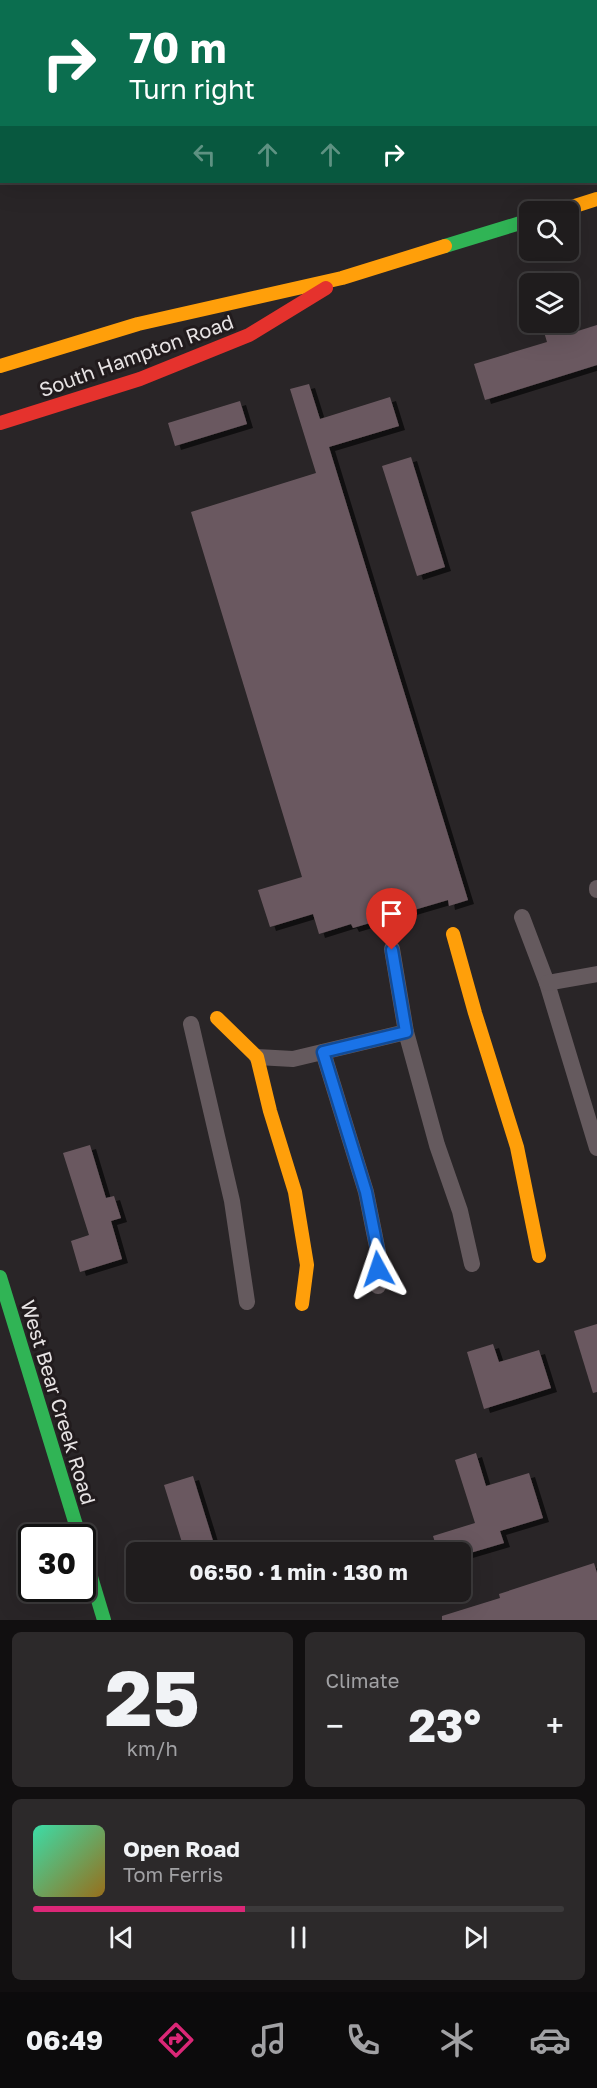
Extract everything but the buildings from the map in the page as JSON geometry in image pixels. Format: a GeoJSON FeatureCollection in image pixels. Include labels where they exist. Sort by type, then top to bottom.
{"type":"FeatureCollection","features":[{"type":"Feature","properties":{"kind":"main road"},"geometry":{"type":"LineString","coordinates":[[579,205],[597,199]]}},
{"type":"Feature","properties":{"kind":"main road","name":"South Hampton Road"},"geometry":{"type":"LineString","coordinates":[[0,366],[138,324],[342,278],[519,223]]}},
{"type":"Feature","properties":{"kind":"main road","name":"South Hampton Road"},"geometry":{"type":"LineString","coordinates":[[0,423],[140,379],[249,336],[342,278]]}},
{"type":"Feature","properties":{"kind":"main road"},"geometry":{"type":"LineString","coordinates":[[453,934],[517,1147],[539,1256]]}},
{"type":"Feature","properties":{"kind":"main road"},"geometry":{"type":"LineString","coordinates":[[217,1018],[257,1057],[270,1111],[295,1192],[307,1265],[302,1304]]}},
{"type":"Feature","properties":{"kind":"main road","name":"West Bear Creek Road"},"geometry":{"type":"LineString","coordinates":[[0,1278],[76,1524]]}},
{"type":"Feature","properties":{"kind":"main road"},"geometry":{"type":"LineString","coordinates":[[96,1591],[105,1620]]}},
{"type":"Feature","properties":{"kind":"street"},"geometry":{"type":"LineString","coordinates":[[522,917],[547,983],[597,1148]]}},
{"type":"Feature","properties":{"kind":"street"},"geometry":{"type":"LineString","coordinates":[[392,950],[406,1032],[437,1145],[459,1210],[472,1264]]}},
{"type":"Feature","properties":{"kind":"street"},"geometry":{"type":"LineString","coordinates":[[547,983],[597,974]]}},
{"type":"Feature","properties":{"kind":"street"},"geometry":{"type":"LineString","coordinates":[[191,1024],[232,1201],[247,1302]]}},
{"type":"Feature","properties":{"kind":"street"},"geometry":{"type":"LineString","coordinates":[[257,1057],[293,1059],[406,1032]]}},
{"type":"Feature","properties":{"kind":"street"},"geometry":{"type":"LineString","coordinates":[[323,1052],[366,1192],[378,1252],[378,1286]]}},
{"type":"Feature","properties":{"kind":"traffic: fast"},"geometry":{"type":"LineString","coordinates":[[445,246],[519,223]]}},
{"type":"Feature","properties":{"kind":"traffic: fast"},"geometry":{"type":"LineString","coordinates":[[0,1277],[76,1524]]}},
{"type":"Feature","properties":{"kind":"traffic: fast"},"geometry":{"type":"LineString","coordinates":[[96,1593],[104,1620]]}},
{"type":"Feature","properties":{"kind":"traffic: slow"},"geometry":{"type":"LineString","coordinates":[[579,205],[597,199]]}},
{"type":"Feature","properties":{"kind":"traffic: slow"},"geometry":{"type":"LineString","coordinates":[[0,366],[138,324],[342,278],[445,246]]}},
{"type":"Feature","properties":{"kind":"traffic: slow"},"geometry":{"type":"LineString","coordinates":[[453,934],[517,1147],[539,1256]]}},
{"type":"Feature","properties":{"kind":"traffic: slow"},"geometry":{"type":"LineString","coordinates":[[217,1018],[257,1057],[270,1111],[295,1192],[307,1265],[302,1304]]}},
{"type":"Feature","properties":{"kind":"traffic: jam"},"geometry":{"type":"LineString","coordinates":[[0,423],[140,379],[249,335],[326,288]]}},
{"type":"Feature","properties":{"kind":"route"},"geometry":{"type":"LineString","coordinates":[[378,1269],[378,1252],[366,1192],[323,1052],[406,1032],[392,950]]}}]}
